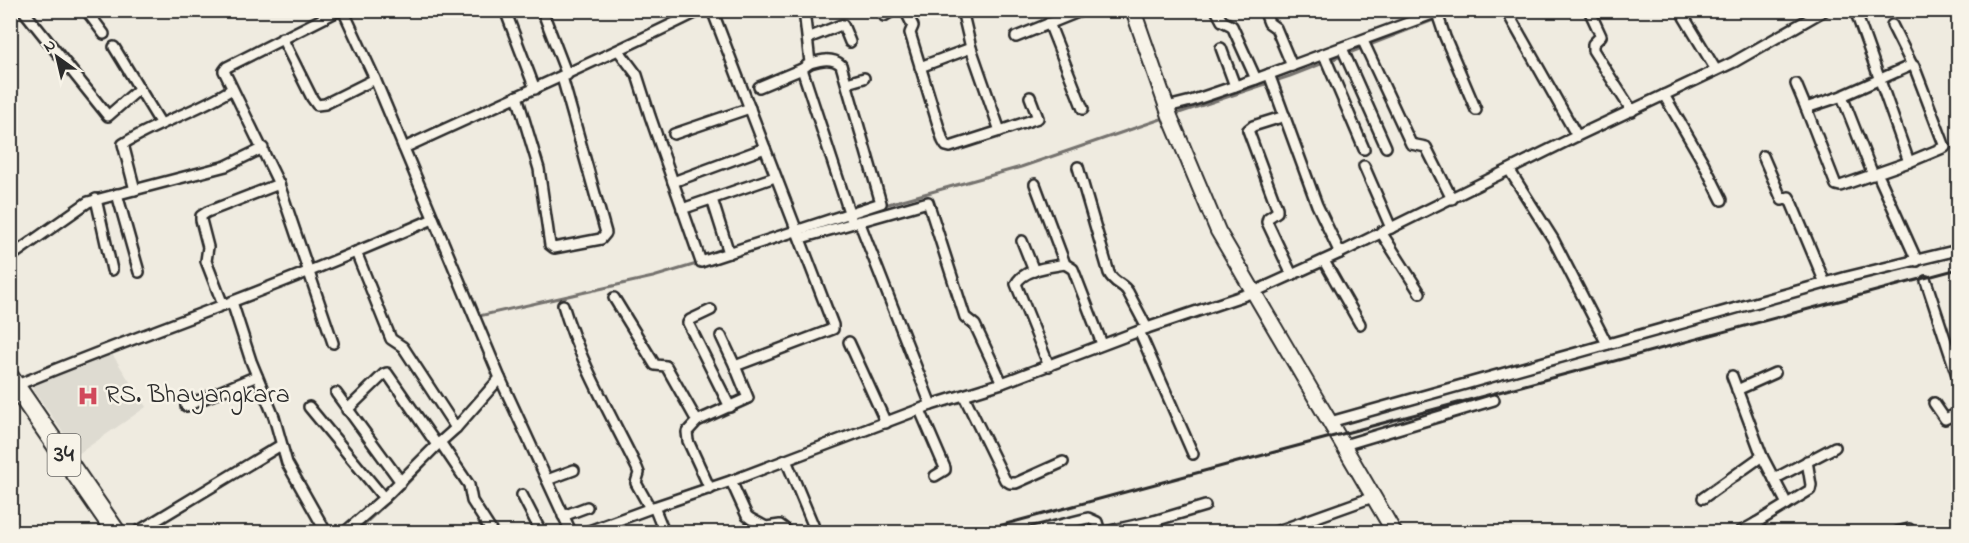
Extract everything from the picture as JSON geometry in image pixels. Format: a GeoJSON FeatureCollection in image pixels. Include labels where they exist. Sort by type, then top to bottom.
{"type":"FeatureCollection","features":[{"type":"Feature","properties":{"kind":"highway","name":"34"},"geometry":{"type":"LineString","coordinates":[[12,384],[116,532]]}},
{"type":"Feature","properties":{"kind":"main road"},"geometry":{"type":"LineString","coordinates":[[1133,10],[1169,112],[1218,231],[1394,532]]}},
{"type":"Feature","properties":{"kind":"street"},"geometry":{"type":"LineString","coordinates":[[23,10],[108,116],[139,89]]}},
{"type":"Feature","properties":{"kind":"street"},"geometry":{"type":"LineString","coordinates":[[86,10],[104,34]]}},
{"type":"Feature","properties":{"kind":"street"},"geometry":{"type":"LineString","coordinates":[[333,343],[279,184],[224,69],[342,10],[375,79],[472,309],[498,380],[571,532]]}},
{"type":"Feature","properties":{"kind":"street"},"geometry":{"type":"LineString","coordinates":[[505,10],[535,89]]}},
{"type":"Feature","properties":{"kind":"street"},"geometry":{"type":"LineString","coordinates":[[517,96],[539,169],[550,245],[554,248],[601,239],[606,233],[565,76],[542,10]]}},
{"type":"Feature","properties":{"kind":"street"},"geometry":{"type":"LineString","coordinates":[[404,148],[619,51],[700,10]]}},
{"type":"Feature","properties":{"kind":"street"},"geometry":{"type":"LineString","coordinates":[[712,10],[799,233],[833,329],[735,366]]}},
{"type":"Feature","properties":{"kind":"street"},"geometry":{"type":"LineString","coordinates":[[804,10],[808,38],[806,66],[853,218],[931,405]]}},
{"type":"Feature","properties":{"kind":"street"},"geometry":{"type":"LineString","coordinates":[[884,16],[894,10]]}},
{"type":"Feature","properties":{"kind":"street"},"geometry":{"type":"LineString","coordinates":[[905,10],[913,26],[910,33],[946,146],[955,146],[1038,118],[1030,97]]}},
{"type":"Feature","properties":{"kind":"street"},"geometry":{"type":"LineString","coordinates":[[962,10],[970,48],[1000,131]]}},
{"type":"Feature","properties":{"kind":"street"},"geometry":{"type":"LineString","coordinates":[[1016,37],[1070,13],[1083,10]]}},
{"type":"Feature","properties":{"kind":"street"},"geometry":{"type":"LineString","coordinates":[[1216,10],[1222,21],[1232,26],[1256,79]]}},
{"type":"Feature","properties":{"kind":"street"},"geometry":{"type":"LineString","coordinates":[[1264,10],[1269,23],[1276,28],[1292,66]]}},
{"type":"Feature","properties":{"kind":"street"},"geometry":{"type":"LineString","coordinates":[[1506,10],[1577,136]]}},
{"type":"Feature","properties":{"kind":"street"},"geometry":{"type":"LineString","coordinates":[[1589,10],[1601,36],[1593,44],[1593,50],[1632,111]]}},
{"type":"Feature","properties":{"kind":"street"},"geometry":{"type":"LineString","coordinates":[[586,532],[710,489],[931,405],[1002,383],[1102,344],[1254,292],[1324,261],[1716,70],[1825,10]]}},
{"type":"Feature","properties":{"kind":"street"},"geometry":{"type":"LineString","coordinates":[[1855,10],[1909,162]]}},
{"type":"Feature","properties":{"kind":"street"},"geometry":{"type":"LineString","coordinates":[[1169,112],[1191,101],[1256,79],[1271,79],[1292,66],[1326,61],[1343,51],[1365,47],[1440,12],[1444,37],[1476,110]]}},
{"type":"Feature","properties":{"kind":"street"},"geometry":{"type":"LineString","coordinates":[[1684,17],[1716,70]]}},
{"type":"Feature","properties":{"kind":"street"},"geometry":{"type":"LineString","coordinates":[[1049,23],[1083,109]]}},
{"type":"Feature","properties":{"kind":"street"},"geometry":{"type":"LineString","coordinates":[[808,38],[843,25],[850,42]]}},
{"type":"Feature","properties":{"kind":"street"},"geometry":{"type":"LineString","coordinates":[[1796,84],[1836,185],[1876,177],[1944,148],[1946,146],[1914,66],[1892,25]]}},
{"type":"Feature","properties":{"kind":"street"},"geometry":{"type":"LineString","coordinates":[[282,38],[317,105],[324,104],[375,79]]}},
{"type":"Feature","properties":{"kind":"street"},"geometry":{"type":"LineString","coordinates":[[114,47],[161,124]]}},
{"type":"Feature","properties":{"kind":"street"},"geometry":{"type":"LineString","coordinates":[[1365,47],[1411,144],[1426,147],[1452,199]]}},
{"type":"Feature","properties":{"kind":"street"},"geometry":{"type":"LineString","coordinates":[[920,67],[970,48]]}},
{"type":"Feature","properties":{"kind":"street"},"geometry":{"type":"LineString","coordinates":[[1221,48],[1235,86]]}},
{"type":"Feature","properties":{"kind":"street"},"geometry":{"type":"LineString","coordinates":[[619,51],[637,75],[701,262],[853,218],[928,202],[965,317],[967,321],[975,323],[1002,383]]}},
{"type":"Feature","properties":{"kind":"street"},"geometry":{"type":"LineString","coordinates":[[1343,51],[1386,147]]}},
{"type":"Feature","properties":{"kind":"street"},"geometry":{"type":"LineString","coordinates":[[759,87],[806,66],[829,60],[841,65],[881,202],[853,218]]}},
{"type":"Feature","properties":{"kind":"street"},"geometry":{"type":"LineString","coordinates":[[1326,61],[1365,149]]}},
{"type":"Feature","properties":{"kind":"street"},"geometry":{"type":"LineString","coordinates":[[1806,108],[1842,96],[1912,65]]}},
{"type":"Feature","properties":{"kind":"street"},"geometry":{"type":"LineString","coordinates":[[847,83],[864,78]]}},
{"type":"Feature","properties":{"kind":"street"},"geometry":{"type":"LineString","coordinates":[[1271,79],[1317,205],[1340,253]]}},
{"type":"Feature","properties":{"kind":"street"},"geometry":{"type":"LineString","coordinates":[[135,190],[122,146],[161,124],[207,105],[232,89]]}},
{"type":"Feature","properties":{"kind":"street"},"geometry":{"type":"LineString","coordinates":[[1664,95],[1704,162],[1722,200]]}},
{"type":"Feature","properties":{"kind":"street"},"geometry":{"type":"LineString","coordinates":[[1842,96],[1876,177],[1917,261]]}},
{"type":"Feature","properties":{"kind":"street"},"geometry":{"type":"LineString","coordinates":[[674,134],[750,108]]}},
{"type":"Feature","properties":{"kind":"street"},"geometry":{"type":"LineString","coordinates":[[1285,116],[1253,126],[1248,130],[1277,208],[1267,222],[1292,275]]}},
{"type":"Feature","properties":{"kind":"street"},"geometry":{"type":"LineString","coordinates":[[10,256],[77,208],[96,199],[226,166],[262,148]]}},
{"type":"Feature","properties":{"kind":"street"},"geometry":{"type":"LineString","coordinates":[[673,182],[765,148]]}},
{"type":"Feature","properties":{"kind":"street"},"geometry":{"type":"LineString","coordinates":[[1763,156],[1782,200],[1794,195],[1825,283]]}},
{"type":"Feature","properties":{"kind":"street"},"geometry":{"type":"LineString","coordinates":[[1078,166],[1109,273],[1118,285],[1128,292],[1193,454]]}},
{"type":"Feature","properties":{"kind":"street"},"geometry":{"type":"LineString","coordinates":[[1364,166],[1391,228]]}},
{"type":"Feature","properties":{"kind":"street"},"geometry":{"type":"LineString","coordinates":[[1510,171],[1553,238],[1607,344]]}},
{"type":"Feature","properties":{"kind":"street"},"geometry":{"type":"LineString","coordinates":[[682,209],[776,177]]}},
{"type":"Feature","properties":{"kind":"street"},"geometry":{"type":"LineString","coordinates":[[279,184],[201,216],[208,247],[206,261],[227,304],[271,408],[287,463],[326,532]]}},
{"type":"Feature","properties":{"kind":"street"},"geometry":{"type":"LineString","coordinates":[[1035,184],[1065,264],[1072,269],[1102,344]]}},
{"type":"Feature","properties":{"kind":"street"},"geometry":{"type":"LineString","coordinates":[[117,194],[139,272]]}},
{"type":"Feature","properties":{"kind":"street"},"geometry":{"type":"LineString","coordinates":[[96,199],[112,270]]}},
{"type":"Feature","properties":{"kind":"street"},"geometry":{"type":"LineString","coordinates":[[712,199],[729,253]]}},
{"type":"Feature","properties":{"kind":"street"},"geometry":{"type":"LineString","coordinates":[[12,384],[227,304],[433,219]]}},
{"type":"Feature","properties":{"kind":"street"},"geometry":{"type":"LineString","coordinates":[[1382,232],[1420,293]]}},
{"type":"Feature","properties":{"kind":"street"},"geometry":{"type":"LineString","coordinates":[[1022,241],[1034,271]]}},
{"type":"Feature","properties":{"kind":"street"},"geometry":{"type":"LineString","coordinates":[[1329,422],[1825,283],[1959,250]]}},
{"type":"Feature","properties":{"kind":"street"},"geometry":{"type":"LineString","coordinates":[[356,252],[391,339],[403,347],[456,428]]}},
{"type":"Feature","properties":{"kind":"street"},"geometry":{"type":"LineString","coordinates":[[1324,261],[1360,324]]}},
{"type":"Feature","properties":{"kind":"street"},"geometry":{"type":"LineString","coordinates":[[1049,366],[1016,284],[1020,278],[1034,271],[1065,264]]}},
{"type":"Feature","properties":{"kind":"street"},"geometry":{"type":"LineString","coordinates":[[1926,281],[1959,378]]}},
{"type":"Feature","properties":{"kind":"street"},"geometry":{"type":"LineString","coordinates":[[614,298],[655,365],[666,366],[697,422]]}},
{"type":"Feature","properties":{"kind":"street"},"geometry":{"type":"LineString","coordinates":[[563,306],[589,371],[639,472],[635,480],[664,532]]}},
{"type":"Feature","properties":{"kind":"street"},"geometry":{"type":"LineString","coordinates":[[711,310],[688,323],[730,407]]}},
{"type":"Feature","properties":{"kind":"street"},"geometry":{"type":"LineString","coordinates":[[710,489],[687,436],[689,427],[748,398],[721,336]]}},
{"type":"Feature","properties":{"kind":"street"},"geometry":{"type":"LineString","coordinates":[[849,342],[886,423]]}},
{"type":"Feature","properties":{"kind":"street"},"geometry":{"type":"LineString","coordinates":[[347,410],[387,373],[469,485],[472,501],[492,532]]}},
{"type":"Feature","properties":{"kind":"street"},"geometry":{"type":"LineString","coordinates":[[1737,390],[1775,373]]}},
{"type":"Feature","properties":{"kind":"street"},"geometry":{"type":"LineString","coordinates":[[186,406],[257,376]]}},
{"type":"Feature","properties":{"kind":"street"},"geometry":{"type":"LineString","coordinates":[[1732,376],[1762,456],[1788,504]]}},
{"type":"Feature","properties":{"kind":"street"},"geometry":{"type":"LineString","coordinates":[[345,532],[441,445],[498,380]]}},
{"type":"Feature","properties":{"kind":"street"},"geometry":{"type":"LineString","coordinates":[[336,393],[401,482]]}},
{"type":"Feature","properties":{"kind":"street"},"geometry":{"type":"LineString","coordinates":[[964,396],[1005,480],[1016,483],[1063,462]]}},
{"type":"Feature","properties":{"kind":"street"},"geometry":{"type":"LineString","coordinates":[[1344,444],[1494,400]]}},
{"type":"Feature","properties":{"kind":"street"},"geometry":{"type":"LineString","coordinates":[[1934,403],[1945,419],[1959,413]]}},
{"type":"Feature","properties":{"kind":"street"},"geometry":{"type":"LineString","coordinates":[[309,407],[384,498]]}},
{"type":"Feature","properties":{"kind":"street"},"geometry":{"type":"LineString","coordinates":[[920,410],[945,468],[935,476]]}},
{"type":"Feature","properties":{"kind":"street"},"geometry":{"type":"LineString","coordinates":[[137,532],[281,445]]}},
{"type":"Feature","properties":{"kind":"street"},"geometry":{"type":"LineString","coordinates":[[1774,479],[1835,447]]}},
{"type":"Feature","properties":{"kind":"street"},"geometry":{"type":"LineString","coordinates":[[1703,498],[1762,456]]}},
{"type":"Feature","properties":{"kind":"street"},"geometry":{"type":"LineString","coordinates":[[786,460],[816,532]]}},
{"type":"Feature","properties":{"kind":"street"},"geometry":{"type":"LineString","coordinates":[[1740,532],[1809,490],[1811,485],[1807,461]]}},
{"type":"Feature","properties":{"kind":"street"},"geometry":{"type":"LineString","coordinates":[[547,480],[574,470]]}},
{"type":"Feature","properties":{"kind":"street"},"geometry":{"type":"LineString","coordinates":[[730,481],[747,516],[766,527],[780,525],[786,532]]}},
{"type":"Feature","properties":{"kind":"street"},"geometry":{"type":"LineString","coordinates":[[522,495],[541,532]]}},
{"type":"Feature","properties":{"kind":"street"},"geometry":{"type":"LineString","coordinates":[[1275,532],[1373,496]]}},
{"type":"Feature","properties":{"kind":"street"},"geometry":{"type":"LineString","coordinates":[[1105,532],[1205,506]]}},
{"type":"Feature","properties":{"kind":"street"},"geometry":{"type":"LineString","coordinates":[[563,516],[587,507]]}},
{"type":"Feature","properties":{"kind":"street"},"geometry":{"type":"LineString","coordinates":[[1032,532],[1058,529],[1088,518],[1097,522],[1100,532]]}},
{"type":"Feature","properties":{"kind":"street"},"geometry":{"type":"LineString","coordinates":[[1154,521],[1158,532]]}},
{"type":"Feature","properties":{"kind":"street"},"geometry":{"type":"LineString","coordinates":[[1756,523],[1762,532]]}},
{"type":"Feature","properties":{"kind":"street"},"geometry":{"type":"LineString","coordinates":[[1897,532],[1909,529],[1912,532]]}},
{"type":"Feature","properties":{"kind":"shaded area","name":"RS. Bhayangkara"},"geometry":{"type":"Polygon","coordinates":[[[109,349],[146,407],[78,454],[30,385],[109,349]]]}},
{"type":"Feature","properties":{"kind":"waterway"},"geometry":{"type":"LineString","coordinates":[[1173,115],[1290,76],[1459,10]]}},
{"type":"Feature","properties":{"kind":"waterway"},"geometry":{"type":"LineString","coordinates":[[881,206],[1021,167],[1167,117]]}},
{"type":"Feature","properties":{"kind":"waterway"},"geometry":{"type":"LineString","coordinates":[[474,328],[470,318],[653,277],[700,263]]}},
{"type":"Feature","properties":{"kind":"waterway"},"geometry":{"type":"LineString","coordinates":[[460,430],[500,384]]}},
{"type":"Feature","properties":{"kind":"waterway"},"geometry":{"type":"LineString","coordinates":[[356,532],[442,447]]}},
{"type":"Feature","properties":{"kind":"railway"},"geometry":{"type":"LineString","coordinates":[[976,532],[1958,269]]}},
{"type":"Feature","properties":{"kind":"place","name":"RS. Bhayangkara"},"geometry":{"type":"Point","coordinates":[88,396]}}]}
